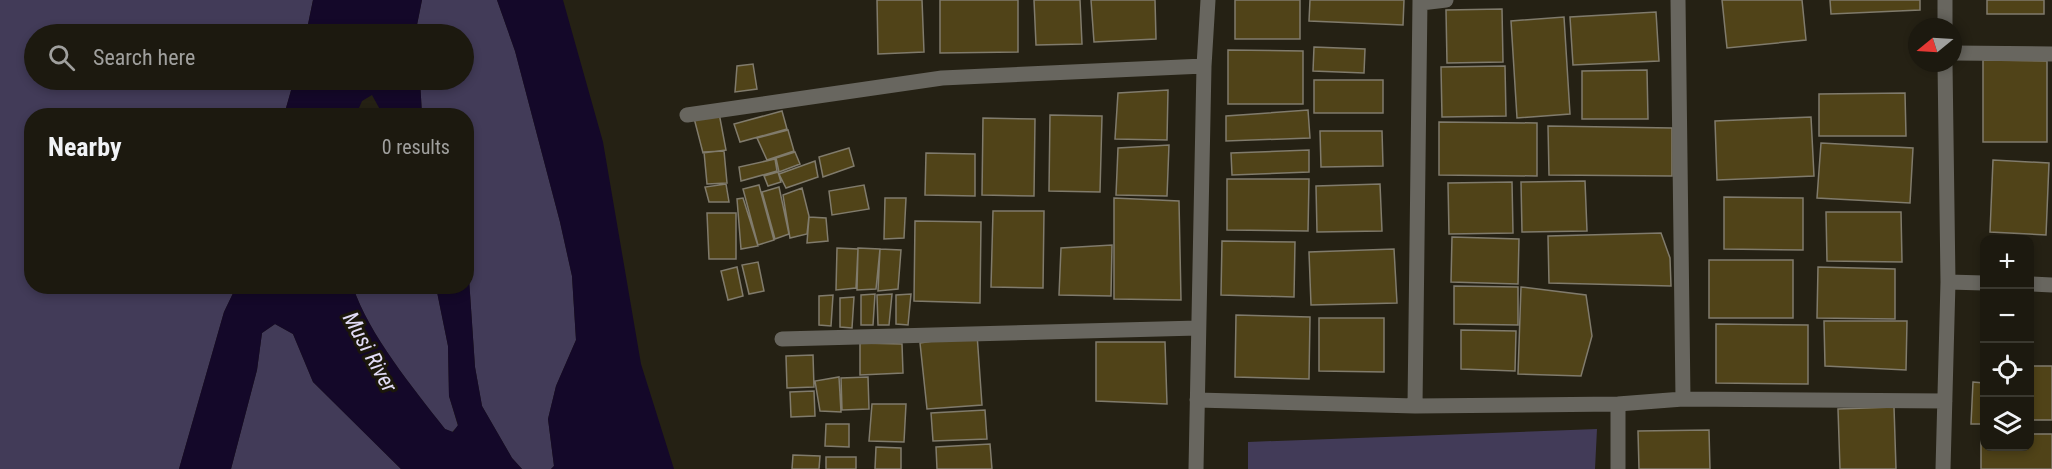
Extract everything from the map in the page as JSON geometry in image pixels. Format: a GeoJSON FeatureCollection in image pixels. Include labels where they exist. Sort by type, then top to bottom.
{"type":"FeatureCollection","features":[{"type":"Feature","properties":{"kind":"street"},"geometry":{"type":"LineString","coordinates":[[1196,469],[1204,66],[1208,0]]}},
{"type":"Feature","properties":{"kind":"street"},"geometry":{"type":"LineString","coordinates":[[1415,406],[1421,1],[1446,0]]}},
{"type":"Feature","properties":{"kind":"street"},"geometry":{"type":"LineString","coordinates":[[1678,0],[1683,399]]}},
{"type":"Feature","properties":{"kind":"street"},"geometry":{"type":"LineString","coordinates":[[1945,0],[1945,18]]}},
{"type":"Feature","properties":{"kind":"street"},"geometry":{"type":"LineString","coordinates":[[1962,53],[2052,54]]}},
{"type":"Feature","properties":{"kind":"street"},"geometry":{"type":"LineString","coordinates":[[687,115],[942,78],[1204,66]]}},
{"type":"Feature","properties":{"kind":"street"},"geometry":{"type":"LineString","coordinates":[[1943,469],[1948,282],[1944,72]]}},
{"type":"Feature","properties":{"kind":"street"},"geometry":{"type":"LineString","coordinates":[[1948,282],[1980,283]]}},
{"type":"Feature","properties":{"kind":"street"},"geometry":{"type":"LineString","coordinates":[[2034,284],[2052,285]]}},
{"type":"Feature","properties":{"kind":"street"},"geometry":{"type":"LineString","coordinates":[[782,339],[1198,328]]}},
{"type":"Feature","properties":{"kind":"street"},"geometry":{"type":"LineString","coordinates":[[1197,400],[1415,406],[1618,404],[1683,399],[1945,401]]}},
{"type":"Feature","properties":{"kind":"street"},"geometry":{"type":"LineString","coordinates":[[1618,404],[1618,469]]}},
{"type":"Feature","properties":{"kind":"shaded area"},"geometry":{"type":"Polygon","coordinates":[[[0,0],[313,0],[308,24],[24,24],[24,90],[291,90],[286,108],[24,108],[24,294],[233,294],[224,312],[179,469],[0,469],[0,0]]]}},
{"type":"Feature","properties":{"kind":"shaded area"},"geometry":{"type":"Polygon","coordinates":[[[422,0],[497,0],[515,51],[572,276],[576,340],[556,386],[548,419],[554,466],[551,469],[522,469],[512,458],[482,406],[475,367],[470,294],[474,294],[474,108],[422,108],[421,90],[474,90],[474,24],[417,24],[422,0]]]}},
{"type":"Feature","properties":{"kind":"shaded area"},"geometry":{"type":"Polygon","coordinates":[[[356,294],[437,294],[448,346],[449,396],[458,426],[452,432],[445,429],[393,361],[356,294]]]}},
{"type":"Feature","properties":{"kind":"shaded area"},"geometry":{"type":"Polygon","coordinates":[[[275,324],[293,334],[313,382],[401,469],[231,469],[257,370],[262,333],[275,324]]]}},
{"type":"Feature","properties":{"kind":"shaded area"},"geometry":{"type":"Polygon","coordinates":[[[1597,429],[1595,469],[1248,469],[1248,442],[1597,429]]]}},
{"type":"Feature","properties":{"kind":"water"},"geometry":{"type":"Polygon","coordinates":[[[313,0],[422,0],[417,24],[308,24],[313,0]]]}},
{"type":"Feature","properties":{"kind":"water"},"geometry":{"type":"Polygon","coordinates":[[[497,0],[563,0],[603,142],[641,364],[674,469],[551,469],[554,466],[548,419],[556,386],[576,340],[572,276],[515,51],[497,0]]]}},
{"type":"Feature","properties":{"kind":"water"},"geometry":{"type":"Polygon","coordinates":[[[291,90],[421,90],[422,108],[379,108],[372,95],[362,101],[359,108],[286,108],[291,90]]]}},
{"type":"Feature","properties":{"kind":"water","name":"Musi River"},"geometry":{"type":"Polygon","coordinates":[[[233,294],[356,294],[370,324],[393,361],[445,429],[453,432],[458,425],[449,396],[448,346],[437,294],[470,294],[475,367],[482,406],[512,458],[522,469],[401,469],[313,382],[293,334],[275,324],[262,333],[257,370],[231,469],[179,469],[224,312],[233,294]]]}},
{"type":"Feature","properties":{"kind":"building"},"geometry":{"type":"Polygon","coordinates":[[[877,0],[922,0],[924,52],[878,54],[877,0]]]}},
{"type":"Feature","properties":{"kind":"building"},"geometry":{"type":"Polygon","coordinates":[[[940,0],[1018,0],[1018,52],[940,53],[940,0]]]}},
{"type":"Feature","properties":{"kind":"building"},"geometry":{"type":"Polygon","coordinates":[[[1034,0],[1080,0],[1082,44],[1036,45],[1034,0]]]}},
{"type":"Feature","properties":{"kind":"building"},"geometry":{"type":"Polygon","coordinates":[[[1091,0],[1155,0],[1156,39],[1094,42],[1091,0]]]}},
{"type":"Feature","properties":{"kind":"building"},"geometry":{"type":"Polygon","coordinates":[[[1235,0],[1300,0],[1300,39],[1235,39],[1235,0]]]}},
{"type":"Feature","properties":{"kind":"building"},"geometry":{"type":"Polygon","coordinates":[[[1310,0],[1404,0],[1403,25],[1309,21],[1310,0]]]}},
{"type":"Feature","properties":{"kind":"building"},"geometry":{"type":"Polygon","coordinates":[[[1722,0],[1802,0],[1806,40],[1727,48],[1722,0]]]}},
{"type":"Feature","properties":{"kind":"building"},"geometry":{"type":"Polygon","coordinates":[[[1830,0],[1920,0],[1920,10],[1831,14],[1830,0]]]}},
{"type":"Feature","properties":{"kind":"building"},"geometry":{"type":"Polygon","coordinates":[[[1987,0],[2044,0],[2044,14],[1987,14],[1987,0]]]}},
{"type":"Feature","properties":{"kind":"building"},"geometry":{"type":"Polygon","coordinates":[[[1502,9],[1503,62],[1447,63],[1446,10],[1502,9]]]}},
{"type":"Feature","properties":{"kind":"building"},"geometry":{"type":"Polygon","coordinates":[[[1656,12],[1659,61],[1573,65],[1570,17],[1656,12]]]}},
{"type":"Feature","properties":{"kind":"building"},"geometry":{"type":"Polygon","coordinates":[[[1564,17],[1570,114],[1517,118],[1511,21],[1564,17]]]}},
{"type":"Feature","properties":{"kind":"building"},"geometry":{"type":"Polygon","coordinates":[[[1314,47],[1365,49],[1364,73],[1313,71],[1314,47]]]}},
{"type":"Feature","properties":{"kind":"building"},"geometry":{"type":"Polygon","coordinates":[[[1228,50],[1303,51],[1303,104],[1228,104],[1228,50]]]}},
{"type":"Feature","properties":{"kind":"building"},"geometry":{"type":"Polygon","coordinates":[[[1983,60],[2047,61],[2047,142],[1983,142],[1983,60]]]}},
{"type":"Feature","properties":{"kind":"building"},"geometry":{"type":"Polygon","coordinates":[[[753,64],[757,89],[735,92],[737,66],[753,64]]]}},
{"type":"Feature","properties":{"kind":"building"},"geometry":{"type":"Polygon","coordinates":[[[1505,66],[1506,116],[1442,117],[1441,67],[1505,66]]]}},
{"type":"Feature","properties":{"kind":"building"},"geometry":{"type":"Polygon","coordinates":[[[1647,70],[1648,119],[1582,119],[1582,71],[1647,70]]]}},
{"type":"Feature","properties":{"kind":"building"},"geometry":{"type":"Polygon","coordinates":[[[1314,80],[1383,80],[1383,113],[1314,113],[1314,80]]]}},
{"type":"Feature","properties":{"kind":"building"},"geometry":{"type":"Polygon","coordinates":[[[1168,90],[1167,140],[1115,139],[1118,93],[1168,90]]]}},
{"type":"Feature","properties":{"kind":"building"},"geometry":{"type":"Polygon","coordinates":[[[1905,93],[1906,136],[1819,136],[1819,94],[1905,93]]]}},
{"type":"Feature","properties":{"kind":"building"},"geometry":{"type":"Polygon","coordinates":[[[1308,110],[1310,138],[1226,141],[1226,116],[1308,110]]]}},
{"type":"Feature","properties":{"kind":"building"},"geometry":{"type":"Polygon","coordinates":[[[782,111],[787,129],[740,142],[734,124],[782,111]]]}},
{"type":"Feature","properties":{"kind":"building"},"geometry":{"type":"Polygon","coordinates":[[[719,113],[726,150],[703,153],[694,118],[719,113]]]}},
{"type":"Feature","properties":{"kind":"building"},"geometry":{"type":"Polygon","coordinates":[[[1050,115],[1102,116],[1100,192],[1049,191],[1050,115]]]}},
{"type":"Feature","properties":{"kind":"building"},"geometry":{"type":"Polygon","coordinates":[[[1811,117],[1814,176],[1717,180],[1715,121],[1811,117]]]}},
{"type":"Feature","properties":{"kind":"building"},"geometry":{"type":"Polygon","coordinates":[[[983,118],[1035,119],[1034,196],[982,195],[983,118]]]}},
{"type":"Feature","properties":{"kind":"building"},"geometry":{"type":"Polygon","coordinates":[[[1439,122],[1537,123],[1537,176],[1439,175],[1439,122]]]}},
{"type":"Feature","properties":{"kind":"building"},"geometry":{"type":"Polygon","coordinates":[[[1548,126],[1672,128],[1672,176],[1549,175],[1548,126]]]}},
{"type":"Feature","properties":{"kind":"building"},"geometry":{"type":"Polygon","coordinates":[[[788,130],[794,151],[767,160],[757,138],[788,130]]]}},
{"type":"Feature","properties":{"kind":"building"},"geometry":{"type":"Polygon","coordinates":[[[1320,131],[1382,131],[1383,166],[1321,167],[1320,131]]]}},
{"type":"Feature","properties":{"kind":"building"},"geometry":{"type":"Polygon","coordinates":[[[1821,143],[1913,148],[1910,203],[1817,198],[1821,143]]]}},
{"type":"Feature","properties":{"kind":"building"},"geometry":{"type":"Polygon","coordinates":[[[1169,145],[1167,196],[1116,195],[1118,148],[1169,145]]]}},
{"type":"Feature","properties":{"kind":"building"},"geometry":{"type":"Polygon","coordinates":[[[849,148],[854,166],[823,177],[819,157],[849,148]]]}},
{"type":"Feature","properties":{"kind":"building"},"geometry":{"type":"Polygon","coordinates":[[[1309,150],[1309,172],[1232,175],[1231,153],[1309,150]]]}},
{"type":"Feature","properties":{"kind":"building"},"geometry":{"type":"Polygon","coordinates":[[[724,151],[727,183],[707,184],[704,152],[724,151]]]}},
{"type":"Feature","properties":{"kind":"building"},"geometry":{"type":"Polygon","coordinates":[[[795,152],[800,164],[779,172],[776,158],[795,152]]]}},
{"type":"Feature","properties":{"kind":"building"},"geometry":{"type":"Polygon","coordinates":[[[926,153],[975,154],[975,196],[925,195],[926,153]]]}},
{"type":"Feature","properties":{"kind":"building"},"geometry":{"type":"Polygon","coordinates":[[[775,159],[777,171],[741,181],[739,167],[775,159]]]}},
{"type":"Feature","properties":{"kind":"building"},"geometry":{"type":"Polygon","coordinates":[[[1993,160],[2049,163],[2046,235],[1990,232],[1993,160]]]}},
{"type":"Feature","properties":{"kind":"building"},"geometry":{"type":"Polygon","coordinates":[[[815,161],[818,177],[786,188],[779,174],[815,161]]]}},
{"type":"Feature","properties":{"kind":"building"},"geometry":{"type":"Polygon","coordinates":[[[778,172],[781,182],[768,186],[764,176],[778,172]]]}},
{"type":"Feature","properties":{"kind":"building"},"geometry":{"type":"Polygon","coordinates":[[[1227,179],[1309,179],[1308,231],[1227,230],[1227,179]]]}},
{"type":"Feature","properties":{"kind":"building"},"geometry":{"type":"Polygon","coordinates":[[[1585,181],[1587,231],[1522,232],[1521,182],[1585,181]]]}},
{"type":"Feature","properties":{"kind":"building"},"geometry":{"type":"Polygon","coordinates":[[[1512,182],[1513,233],[1449,234],[1448,183],[1512,182]]]}},
{"type":"Feature","properties":{"kind":"building"},"geometry":{"type":"Polygon","coordinates":[[[726,184],[729,202],[709,202],[705,187],[726,184]]]}},
{"type":"Feature","properties":{"kind":"building"},"geometry":{"type":"Polygon","coordinates":[[[1380,184],[1382,231],[1317,232],[1316,186],[1380,184]]]}},
{"type":"Feature","properties":{"kind":"building"},"geometry":{"type":"Polygon","coordinates":[[[759,185],[774,240],[758,245],[743,189],[759,185]]]}},
{"type":"Feature","properties":{"kind":"building"},"geometry":{"type":"Polygon","coordinates":[[[864,185],[869,209],[832,215],[829,191],[864,185]]]}},
{"type":"Feature","properties":{"kind":"building"},"geometry":{"type":"Polygon","coordinates":[[[779,187],[789,234],[775,239],[762,192],[779,187]]]}},
{"type":"Feature","properties":{"kind":"building"},"geometry":{"type":"Polygon","coordinates":[[[802,188],[809,216],[807,234],[790,238],[783,195],[802,188]]]}},
{"type":"Feature","properties":{"kind":"building"},"geometry":{"type":"Polygon","coordinates":[[[1724,197],[1803,198],[1803,250],[1724,249],[1724,197]]]}},
{"type":"Feature","properties":{"kind":"building"},"geometry":{"type":"Polygon","coordinates":[[[743,198],[758,246],[741,249],[737,199],[743,198]]]}},
{"type":"Feature","properties":{"kind":"building"},"geometry":{"type":"Polygon","coordinates":[[[885,198],[906,198],[904,238],[884,239],[885,198]]]}},
{"type":"Feature","properties":{"kind":"building"},"geometry":{"type":"Polygon","coordinates":[[[1114,198],[1179,201],[1181,300],[1114,299],[1114,198]]]}},
{"type":"Feature","properties":{"kind":"building"},"geometry":{"type":"Polygon","coordinates":[[[993,211],[1044,211],[1043,288],[991,287],[993,211]]]}},
{"type":"Feature","properties":{"kind":"building"},"geometry":{"type":"Polygon","coordinates":[[[1826,212],[1901,212],[1902,262],[1827,261],[1826,212]]]}},
{"type":"Feature","properties":{"kind":"building"},"geometry":{"type":"Polygon","coordinates":[[[707,213],[736,213],[736,259],[709,259],[707,213]]]}},
{"type":"Feature","properties":{"kind":"building"},"geometry":{"type":"Polygon","coordinates":[[[809,217],[826,218],[828,241],[807,243],[809,217]]]}},
{"type":"Feature","properties":{"kind":"building"},"geometry":{"type":"Polygon","coordinates":[[[915,221],[981,222],[980,303],[914,301],[915,221]]]}},
{"type":"Feature","properties":{"kind":"building"},"geometry":{"type":"Polygon","coordinates":[[[1661,233],[1670,258],[1671,286],[1549,283],[1548,236],[1661,233]]]}},
{"type":"Feature","properties":{"kind":"building"},"geometry":{"type":"Polygon","coordinates":[[[1452,237],[1519,239],[1518,284],[1451,282],[1452,237]]]}},
{"type":"Feature","properties":{"kind":"building"},"geometry":{"type":"Polygon","coordinates":[[[1222,241],[1295,242],[1294,297],[1221,295],[1222,241]]]}},
{"type":"Feature","properties":{"kind":"building"},"geometry":{"type":"Polygon","coordinates":[[[1112,245],[1111,296],[1059,295],[1061,248],[1112,245]]]}},
{"type":"Feature","properties":{"kind":"building"},"geometry":{"type":"Polygon","coordinates":[[[837,248],[858,249],[856,288],[836,290],[837,248]]]}},
{"type":"Feature","properties":{"kind":"building"},"geometry":{"type":"Polygon","coordinates":[[[858,248],[880,249],[876,289],[857,290],[858,248]]]}},
{"type":"Feature","properties":{"kind":"building"},"geometry":{"type":"Polygon","coordinates":[[[880,249],[901,250],[898,289],[878,291],[880,249]]]}},
{"type":"Feature","properties":{"kind":"building"},"geometry":{"type":"Polygon","coordinates":[[[1394,249],[1397,303],[1311,305],[1309,252],[1394,249]]]}},
{"type":"Feature","properties":{"kind":"building"},"geometry":{"type":"Polygon","coordinates":[[[1709,260],[1793,260],[1793,318],[1709,318],[1709,260]]]}},
{"type":"Feature","properties":{"kind":"building"},"geometry":{"type":"Polygon","coordinates":[[[758,262],[764,291],[749,294],[742,265],[758,262]]]}},
{"type":"Feature","properties":{"kind":"building"},"geometry":{"type":"Polygon","coordinates":[[[737,267],[743,296],[728,300],[721,271],[737,267]]]}},
{"type":"Feature","properties":{"kind":"building"},"geometry":{"type":"Polygon","coordinates":[[[1818,267],[1895,269],[1895,319],[1817,318],[1818,267]]]}},
{"type":"Feature","properties":{"kind":"building"},"geometry":{"type":"Polygon","coordinates":[[[1454,286],[1518,287],[1518,325],[1454,324],[1454,286]]]}},
{"type":"Feature","properties":{"kind":"building"},"geometry":{"type":"Polygon","coordinates":[[[1521,287],[1586,295],[1592,336],[1581,376],[1518,374],[1521,287]]]}},
{"type":"Feature","properties":{"kind":"building"},"geometry":{"type":"Polygon","coordinates":[[[875,294],[873,325],[861,325],[861,295],[875,294]]]}},
{"type":"Feature","properties":{"kind":"building"},"geometry":{"type":"Polygon","coordinates":[[[892,294],[889,325],[878,325],[877,295],[892,294]]]}},
{"type":"Feature","properties":{"kind":"building"},"geometry":{"type":"Polygon","coordinates":[[[911,294],[908,325],[896,324],[896,295],[911,294]]]}},
{"type":"Feature","properties":{"kind":"building"},"geometry":{"type":"Polygon","coordinates":[[[833,295],[831,326],[819,325],[819,296],[833,295]]]}},
{"type":"Feature","properties":{"kind":"building"},"geometry":{"type":"Polygon","coordinates":[[[854,297],[852,328],[840,327],[840,298],[854,297]]]}},
{"type":"Feature","properties":{"kind":"building"},"geometry":{"type":"Polygon","coordinates":[[[1236,315],[1310,317],[1309,379],[1235,377],[1236,315]]]}},
{"type":"Feature","properties":{"kind":"building"},"geometry":{"type":"Polygon","coordinates":[[[1319,318],[1384,318],[1384,372],[1319,371],[1319,318]]]}},
{"type":"Feature","properties":{"kind":"building"},"geometry":{"type":"Polygon","coordinates":[[[1824,321],[1907,321],[1906,370],[1825,366],[1824,321]]]}},
{"type":"Feature","properties":{"kind":"building"},"geometry":{"type":"Polygon","coordinates":[[[1716,324],[1808,325],[1808,384],[1716,383],[1716,324]]]}},
{"type":"Feature","properties":{"kind":"building"},"geometry":{"type":"Polygon","coordinates":[[[1461,330],[1516,331],[1515,371],[1461,369],[1461,330]]]}},
{"type":"Feature","properties":{"kind":"building"},"geometry":{"type":"Polygon","coordinates":[[[977,334],[982,405],[927,409],[920,343],[977,334]]]}},
{"type":"Feature","properties":{"kind":"building"},"geometry":{"type":"Polygon","coordinates":[[[1096,342],[1165,342],[1167,404],[1096,401],[1096,342]]]}},
{"type":"Feature","properties":{"kind":"building"},"geometry":{"type":"Polygon","coordinates":[[[860,343],[902,344],[903,373],[860,375],[860,343]]]}},
{"type":"Feature","properties":{"kind":"building"},"geometry":{"type":"Polygon","coordinates":[[[813,355],[814,387],[787,388],[786,356],[813,355]]]}},
{"type":"Feature","properties":{"kind":"building"},"geometry":{"type":"Polygon","coordinates":[[[2034,366],[2052,366],[2052,420],[2034,420],[2034,366]]]}},
{"type":"Feature","properties":{"kind":"building"},"geometry":{"type":"Polygon","coordinates":[[[839,377],[841,412],[820,411],[815,381],[839,377]]]}},
{"type":"Feature","properties":{"kind":"building"},"geometry":{"type":"Polygon","coordinates":[[[868,377],[869,409],[842,410],[841,378],[868,377]]]}},
{"type":"Feature","properties":{"kind":"building"},"geometry":{"type":"Polygon","coordinates":[[[1973,382],[1980,383],[1980,424],[1971,424],[1973,382]]]}},
{"type":"Feature","properties":{"kind":"building"},"geometry":{"type":"Polygon","coordinates":[[[814,391],[815,416],[791,417],[790,392],[814,391]]]}},
{"type":"Feature","properties":{"kind":"building"},"geometry":{"type":"Polygon","coordinates":[[[872,404],[906,404],[904,442],[869,441],[872,404]]]}},
{"type":"Feature","properties":{"kind":"building"},"geometry":{"type":"Polygon","coordinates":[[[1894,407],[1896,469],[1840,469],[1838,409],[1894,407]]]}},
{"type":"Feature","properties":{"kind":"building"},"geometry":{"type":"Polygon","coordinates":[[[985,410],[987,439],[933,441],[931,413],[985,410]]]}},
{"type":"Feature","properties":{"kind":"building"},"geometry":{"type":"Polygon","coordinates":[[[826,424],[849,424],[849,447],[825,446],[826,424]]]}},
{"type":"Feature","properties":{"kind":"building"},"geometry":{"type":"Polygon","coordinates":[[[1709,430],[1710,469],[1639,469],[1638,431],[1709,430]]]}},
{"type":"Feature","properties":{"kind":"building"},"geometry":{"type":"Polygon","coordinates":[[[2034,434],[2052,434],[2052,469],[1981,469],[1981,451],[2034,451],[2034,434]]]}},
{"type":"Feature","properties":{"kind":"building"},"geometry":{"type":"Polygon","coordinates":[[[990,444],[992,469],[937,469],[936,447],[990,444]]]}},
{"type":"Feature","properties":{"kind":"building"},"geometry":{"type":"Polygon","coordinates":[[[876,447],[901,448],[901,469],[875,469],[876,447]]]}},
{"type":"Feature","properties":{"kind":"building"},"geometry":{"type":"Polygon","coordinates":[[[793,455],[820,456],[819,469],[792,469],[793,455]]]}},
{"type":"Feature","properties":{"kind":"building"},"geometry":{"type":"Polygon","coordinates":[[[826,457],[856,457],[856,469],[826,469],[826,457]]]}}]}
